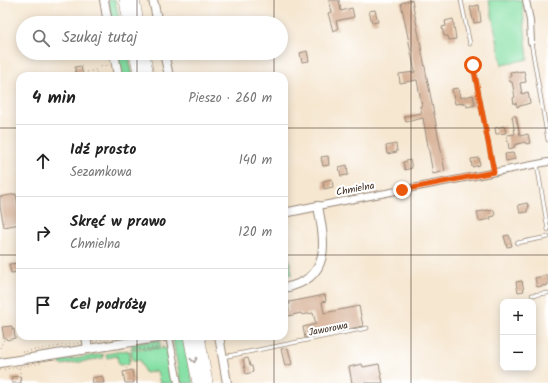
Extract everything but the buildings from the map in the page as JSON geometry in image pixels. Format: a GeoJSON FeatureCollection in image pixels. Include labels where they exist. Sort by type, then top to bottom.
{"type":"FeatureCollection","features":[{"type":"Feature","properties":{"kind":"highway"},"geometry":{"type":"LineString","coordinates":[[125,0],[128,16]]}},
{"type":"Feature","properties":{"kind":"highway"},"geometry":{"type":"LineString","coordinates":[[134,0],[137,16]]}},
{"type":"Feature","properties":{"kind":"highway"},"geometry":{"type":"LineString","coordinates":[[137,60],[139,72]]}},
{"type":"Feature","properties":{"kind":"highway"},"geometry":{"type":"LineString","coordinates":[[145,60],[147,72]]}},
{"type":"Feature","properties":{"kind":"highway"},"geometry":{"type":"LineString","coordinates":[[190,340],[198,383]]}},
{"type":"Feature","properties":{"kind":"highway"},"geometry":{"type":"LineString","coordinates":[[200,340],[208,383]]}},
{"type":"Feature","properties":{"kind":"street"},"geometry":{"type":"LineString","coordinates":[[104,0],[107,16]]}},
{"type":"Feature","properties":{"kind":"street"},"geometry":{"type":"LineString","coordinates":[[154,0],[157,16]]}},
{"type":"Feature","properties":{"kind":"street"},"geometry":{"type":"LineString","coordinates":[[526,0],[530,21],[531,42]]}},
{"type":"Feature","properties":{"kind":"street"},"geometry":{"type":"LineString","coordinates":[[115,60],[117,72]]}},
{"type":"Feature","properties":{"kind":"street"},"geometry":{"type":"LineString","coordinates":[[166,60],[168,72]]}},
{"type":"Feature","properties":{"kind":"street","name":"Chmielna"},"geometry":{"type":"LineString","coordinates":[[288,212],[548,162]]}},
{"type":"Feature","properties":{"kind":"street"},"geometry":{"type":"LineString","coordinates":[[288,287],[303,282],[313,274],[323,255],[324,245],[318,206]]}},
{"type":"Feature","properties":{"kind":"street"},"geometry":{"type":"LineString","coordinates":[[0,363],[87,342],[114,340]]}},
{"type":"Feature","properties":{"kind":"street"},"geometry":{"type":"LineString","coordinates":[[170,340],[178,383]]}},
{"type":"Feature","properties":{"kind":"street"},"geometry":{"type":"LineString","coordinates":[[220,340],[227,383]]}},
{"type":"Feature","properties":{"kind":"lane"},"geometry":{"type":"LineString","coordinates":[[461,0],[470,44]]}},
{"type":"Feature","properties":{"kind":"lane"},"geometry":{"type":"LineString","coordinates":[[531,42],[548,140]]}},
{"type":"Feature","properties":{"kind":"lane"},"geometry":{"type":"LineString","coordinates":[[473,65],[494,172]]}},
{"type":"Feature","properties":{"kind":"lane"},"geometry":{"type":"LineString","coordinates":[[537,164],[548,230]]}},
{"type":"Feature","properties":{"kind":"lane"},"geometry":{"type":"LineString","coordinates":[[517,243],[548,237]]}},
{"type":"Feature","properties":{"kind":"lane"},"geometry":{"type":"LineString","coordinates":[[532,295],[548,293]]}},
{"type":"Feature","properties":{"kind":"lane","name":"Jaworowa"},"geometry":{"type":"LineString","coordinates":[[223,357],[367,328]]}},
{"type":"Feature","properties":{"kind":"lane"},"geometry":{"type":"LineString","coordinates":[[202,351],[203,340]]}},
{"type":"Feature","properties":{"kind":"path"},"geometry":{"type":"LineString","coordinates":[[100,68],[99,66],[113,64]]}},
{"type":"Feature","properties":{"kind":"path"},"geometry":{"type":"LineString","coordinates":[[87,72],[96,70],[96,72]]}},
{"type":"Feature","properties":{"kind":"path"},"geometry":{"type":"LineString","coordinates":[[0,348],[4,339]]}},
{"type":"Feature","properties":{"kind":"path"},"geometry":{"type":"LineString","coordinates":[[26,349],[26,352],[99,340]]}},
{"type":"Feature","properties":{"kind":"path"},"geometry":{"type":"LineString","coordinates":[[126,369],[130,364],[131,359],[129,349],[168,348]]}},
{"type":"Feature","properties":{"kind":"path"},"geometry":{"type":"LineString","coordinates":[[103,353],[105,366]]}},
{"type":"Feature","properties":{"kind":"path"},"geometry":{"type":"LineString","coordinates":[[19,367],[22,383]]}},
{"type":"Feature","properties":{"kind":"green space"},"geometry":{"type":"Polygon","coordinates":[[[108,0],[115,0],[118,16],[111,16],[108,0]]]}},
{"type":"Feature","properties":{"kind":"green space"},"geometry":{"type":"Polygon","coordinates":[[[489,0],[522,0],[528,59],[502,65],[489,0]]]}},
{"type":"Feature","properties":{"kind":"green space"},"geometry":{"type":"Polygon","coordinates":[[[119,60],[130,60],[132,72],[121,72],[119,60]]]}},
{"type":"Feature","properties":{"kind":"green space"},"geometry":{"type":"Polygon","coordinates":[[[288,254],[292,274],[288,275],[288,254]]]}},
{"type":"Feature","properties":{"kind":"green space"},"geometry":{"type":"Polygon","coordinates":[[[160,340],[160,347],[131,348],[133,344],[160,340]]]}},
{"type":"Feature","properties":{"kind":"green space"},"geometry":{"type":"Polygon","coordinates":[[[173,340],[184,340],[193,383],[181,383],[173,340]]]}},
{"type":"Feature","properties":{"kind":"green space"},"geometry":{"type":"Polygon","coordinates":[[[165,348],[168,350],[174,383],[160,383],[157,371],[145,373],[140,360],[133,360],[131,350],[165,348]]]}},
{"type":"Feature","properties":{"kind":"green space"},"geometry":{"type":"Polygon","coordinates":[[[128,350],[128,352],[130,352],[129,364],[119,365],[117,356],[107,358],[106,354],[128,350]]]}},
{"type":"Feature","properties":{"kind":"green space"},"geometry":{"type":"Polygon","coordinates":[[[103,354],[103,358],[61,365],[60,361],[103,354]]]}},
{"type":"Feature","properties":{"kind":"route"},"geometry":{"type":"LineString","coordinates":[[402,190],[494,172],[473,65]]}}]}
